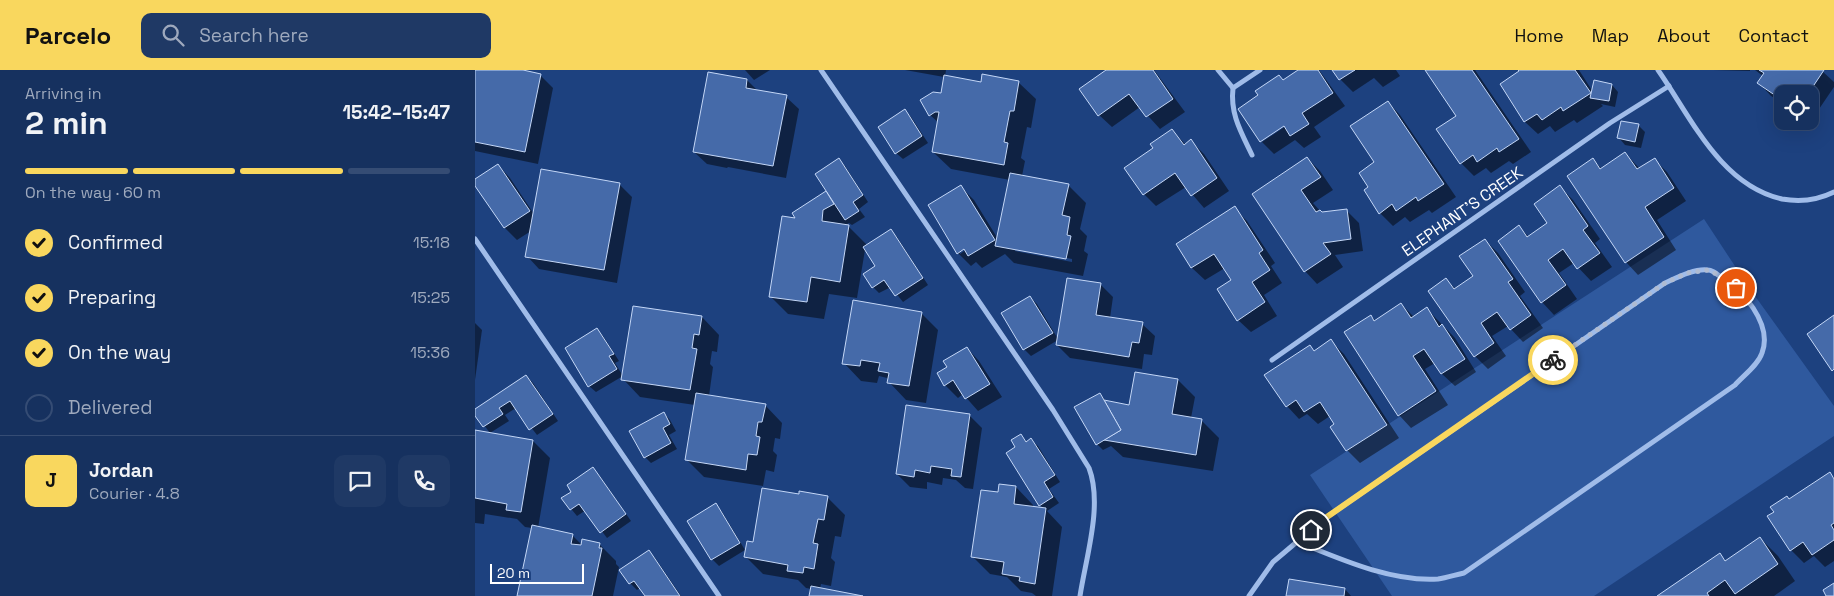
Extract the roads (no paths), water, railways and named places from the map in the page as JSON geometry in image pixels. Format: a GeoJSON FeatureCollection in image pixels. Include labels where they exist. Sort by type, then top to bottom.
{"type":"FeatureCollection","features":[{"type":"Feature","properties":{"kind":"street"},"geometry":{"type":"LineString","coordinates":[[821,70],[1053,410],[1089,468],[1093,479],[1095,503],[1080,596]]}},
{"type":"Feature","properties":{"kind":"street"},"geometry":{"type":"LineString","coordinates":[[1218,70],[1233,88],[1232,102],[1234,112],[1252,155]]}},
{"type":"Feature","properties":{"kind":"street"},"geometry":{"type":"LineString","coordinates":[[1233,88],[1260,70]]}},
{"type":"Feature","properties":{"kind":"street"},"geometry":{"type":"LineString","coordinates":[[1658,70],[1702,137],[1725,164],[1752,188],[1789,200],[1820,198],[1834,192]]}},
{"type":"Feature","properties":{"kind":"street","name":"ELEPHANT’S CREEK"},"geometry":{"type":"LineString","coordinates":[[1272,360],[1610,123],[1669,86]]}},
{"type":"Feature","properties":{"kind":"street"},"geometry":{"type":"LineString","coordinates":[[475,239],[719,596]]}},
{"type":"Feature","properties":{"kind":"street"},"geometry":{"type":"LineString","coordinates":[[1249,596],[1273,562],[1324,519],[1665,283],[1687,273],[1709,270],[1729,281],[1744,295],[1761,321],[1765,338],[1762,354],[1753,367],[1735,385],[1464,573],[1439,579],[1412,578],[1355,565],[1298,542]]}}]}
